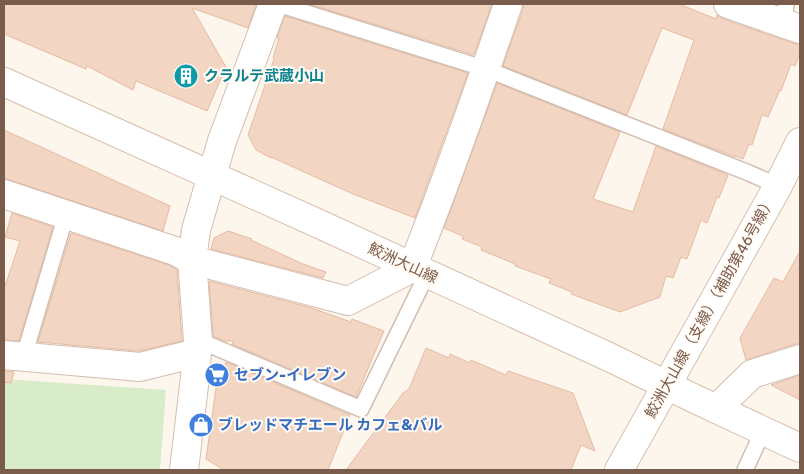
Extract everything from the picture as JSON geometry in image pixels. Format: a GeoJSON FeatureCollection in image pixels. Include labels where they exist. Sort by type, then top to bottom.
{"type":"FeatureCollection","features":[{"type":"Feature","properties":{"kind":"street"},"geometry":{"type":"LineString","coordinates":[[191,466],[197,347],[192,260],[198,221],[222,141],[273,4]]}},
{"type":"Feature","properties":{"kind":"street"},"geometry":{"type":"LineString","coordinates":[[4,194],[175,251],[192,260],[348,301],[420,271],[430,223],[508,4]]}},
{"type":"Feature","properties":{"kind":"street"},"geometry":{"type":"LineString","coordinates":[[728,4],[790,19]]}},
{"type":"Feature","properties":{"kind":"street","name":"鮫洲大山線"},"geometry":{"type":"LineString","coordinates":[[4,82],[600,353],[800,448]]}},
{"type":"Feature","properties":{"kind":"street","name":"鮫洲大山線（支線）（補助第46号線）"},"geometry":{"type":"LineString","coordinates":[[619,470],[778,186],[800,142]]}},
{"type":"Feature","properties":{"kind":"street"},"geometry":{"type":"LineString","coordinates":[[14,355],[140,367],[197,347]]}},
{"type":"Feature","properties":{"kind":"street"},"geometry":{"type":"LineString","coordinates":[[716,409],[752,374],[800,359]]}},
{"type":"Feature","properties":{"kind":"lane"},"geometry":{"type":"LineString","coordinates":[[278,4],[486,69],[749,172],[778,186]]}},
{"type":"Feature","properties":{"kind":"lane"},"geometry":{"type":"LineString","coordinates":[[14,355],[66,215]]}},
{"type":"Feature","properties":{"kind":"lane"},"geometry":{"type":"LineString","coordinates":[[197,347],[361,409],[420,271]]}},
{"type":"Feature","properties":{"kind":"lane"},"geometry":{"type":"LineString","coordinates":[[745,470],[763,431]]}},
{"type":"Feature","properties":{"kind":"green space"},"geometry":{"type":"Polygon","coordinates":[[[4,379],[166,390],[160,470],[4,470],[4,379]]]}},
{"type":"Feature","properties":{"kind":"building"},"geometry":{"type":"Polygon","coordinates":[[[4,4],[256,4],[248,28],[192,8],[226,67],[207,111],[136,81],[133,90],[87,66],[86,69],[4,34],[4,4]]]}},
{"type":"Feature","properties":{"kind":"building"},"geometry":{"type":"Polygon","coordinates":[[[309,4],[492,4],[474,55],[309,4]]]}},
{"type":"Feature","properties":{"kind":"building"},"geometry":{"type":"Polygon","coordinates":[[[523,4],[679,4],[716,19],[717,15],[723,19],[795,44],[800,44],[800,53],[795,66],[791,64],[781,91],[768,117],[762,115],[752,145],[749,144],[743,159],[663,129],[694,40],[662,28],[627,115],[503,66],[523,9],[523,4]]]}},
{"type":"Feature","properties":{"kind":"building"},"geometry":{"type":"Polygon","coordinates":[[[285,16],[468,73],[415,218],[353,194],[256,150],[248,135],[274,59],[279,38],[277,38],[285,16]]]}},
{"type":"Feature","properties":{"kind":"building"},"geometry":{"type":"Polygon","coordinates":[[[497,83],[620,132],[593,199],[633,212],[656,146],[728,175],[707,223],[701,220],[687,259],[681,257],[673,278],[666,276],[660,297],[620,312],[571,294],[572,292],[549,283],[551,279],[515,266],[515,264],[481,250],[482,247],[462,239],[463,236],[444,228],[497,83]]]}},
{"type":"Feature","properties":{"kind":"building"},"geometry":{"type":"Polygon","coordinates":[[[4,130],[170,206],[163,231],[4,178],[4,130]]]}},
{"type":"Feature","properties":{"kind":"building"},"geometry":{"type":"Polygon","coordinates":[[[12,213],[53,227],[19,341],[4,340],[4,289],[20,241],[5,237],[12,213]]]}},
{"type":"Feature","properties":{"kind":"building"},"geometry":{"type":"Polygon","coordinates":[[[228,231],[252,239],[303,264],[326,272],[323,278],[211,249],[214,238],[228,231]]]}},
{"type":"Feature","properties":{"kind":"building"},"geometry":{"type":"Polygon","coordinates":[[[71,233],[169,265],[177,270],[182,341],[139,351],[38,342],[71,233]]]}},
{"type":"Feature","properties":{"kind":"building"},"geometry":{"type":"Polygon","coordinates":[[[800,251],[800,344],[746,360],[740,338],[774,278],[783,282],[800,251]]]}},
{"type":"Feature","properties":{"kind":"building"},"geometry":{"type":"Polygon","coordinates":[[[209,281],[312,308],[351,322],[352,319],[384,331],[356,397],[232,344],[234,341],[225,341],[213,336],[209,281]]]}},
{"type":"Feature","properties":{"kind":"building"},"geometry":{"type":"Polygon","coordinates":[[[426,348],[449,358],[450,354],[470,363],[471,360],[506,375],[508,371],[573,393],[595,451],[581,445],[571,470],[346,470],[403,393],[409,389],[426,348]]]}},
{"type":"Feature","properties":{"kind":"building"},"geometry":{"type":"Polygon","coordinates":[[[226,362],[350,415],[328,470],[224,470],[206,459],[216,388],[226,362]]]}},
{"type":"Feature","properties":{"kind":"building"},"geometry":{"type":"Polygon","coordinates":[[[4,371],[14,372],[11,383],[4,382],[4,371]]]}},
{"type":"Feature","properties":{"kind":"building"},"geometry":{"type":"Polygon","coordinates":[[[800,375],[800,400],[771,385],[800,375]]]}},
{"type":"Feature","properties":{"kind":"place","name":"クラルテ武蔵小山"},"geometry":{"type":"Point","coordinates":[186,76]}},
{"type":"Feature","properties":{"kind":"place","name":"セブン-イレブン"},"geometry":{"type":"Point","coordinates":[217,375]}},
{"type":"Feature","properties":{"kind":"place","name":"ブレッドマチエール カフェ&バル"},"geometry":{"type":"Point","coordinates":[201,425]}}]}
